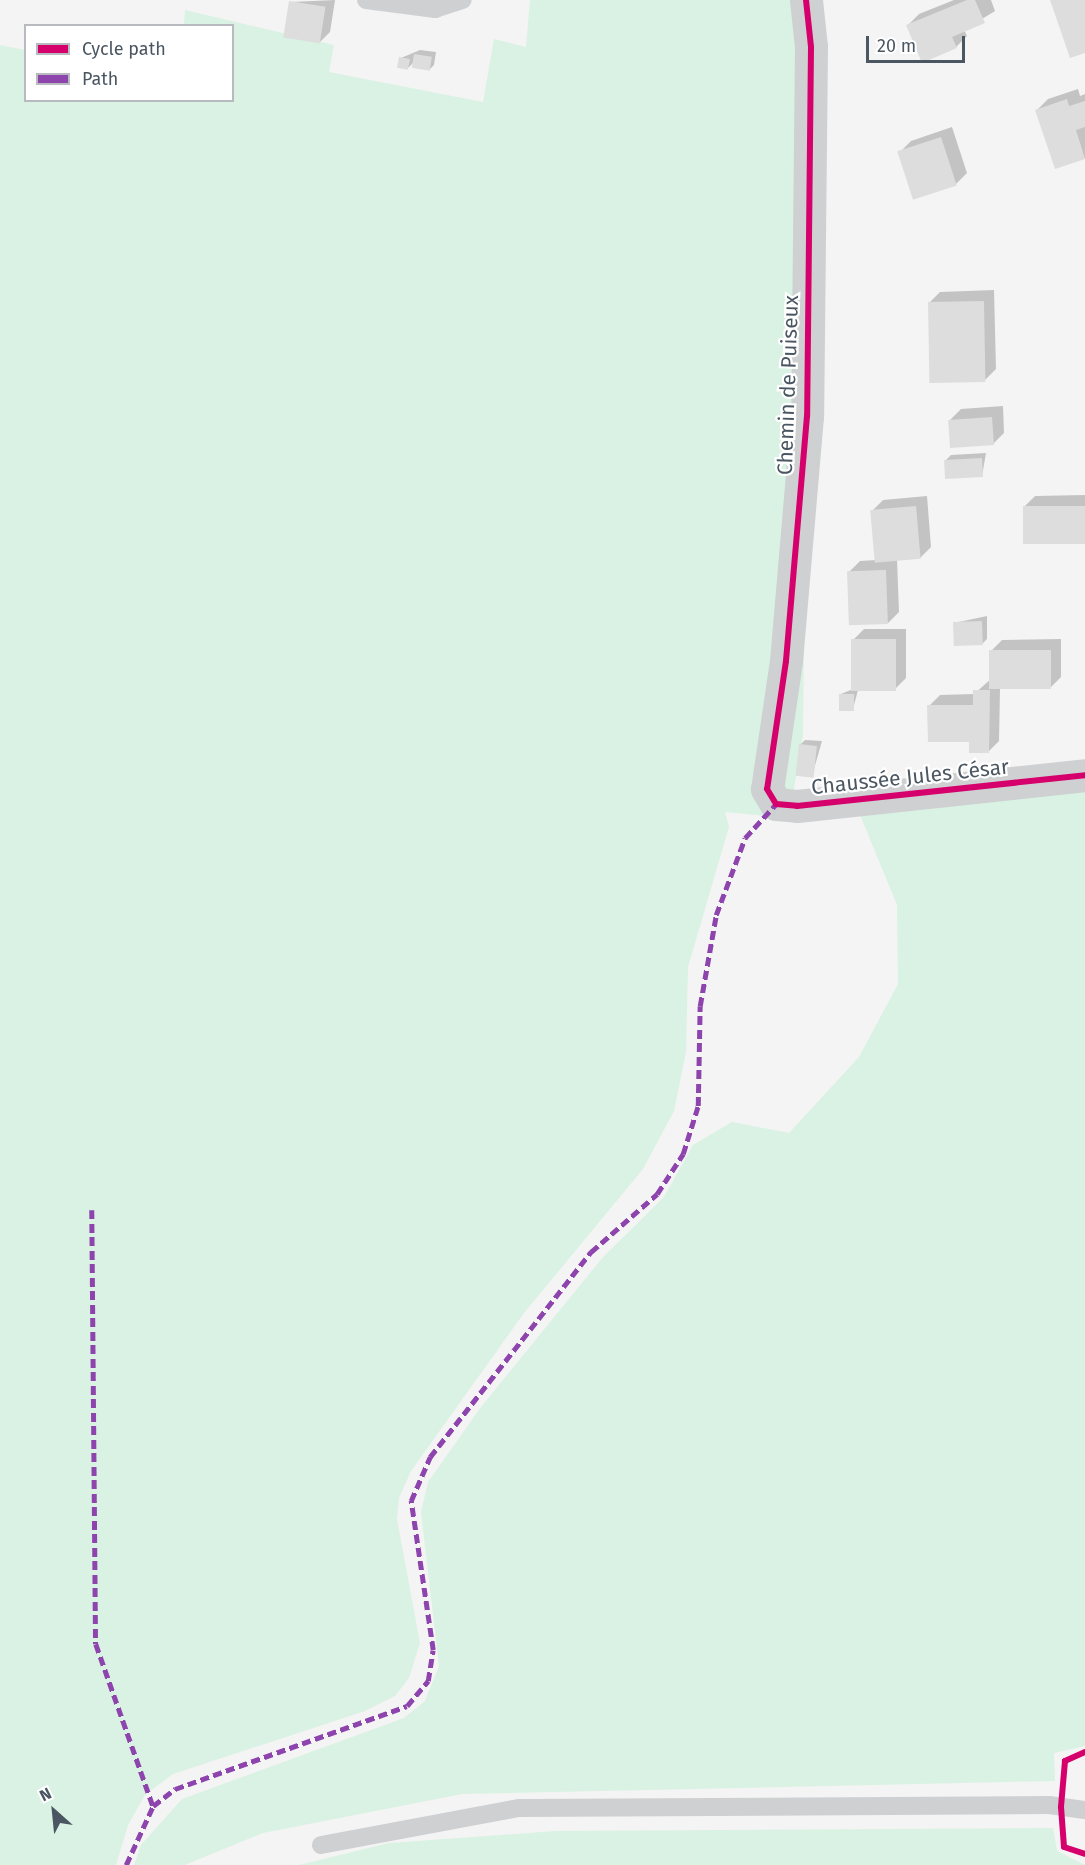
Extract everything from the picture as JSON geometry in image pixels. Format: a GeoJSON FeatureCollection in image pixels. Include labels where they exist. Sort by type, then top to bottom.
{"type":"FeatureCollection","features":[{"type":"Feature","properties":{"kind":"street","name":"Chemin de Puiseux"},"geometry":{"type":"LineString","coordinates":[[766,769],[786,661],[807,416],[811,47],[806,0]]}},
{"type":"Feature","properties":{"kind":"street","name":"Chaussée Jules César"},"geometry":{"type":"LineString","coordinates":[[766,769],[771,797],[776,804],[796,806],[1085,775]]}},
{"type":"Feature","properties":{"kind":"lane"},"geometry":{"type":"LineString","coordinates":[[366,0],[435,9],[463,0]]}},
{"type":"Feature","properties":{"kind":"lane"},"geometry":{"type":"LineString","coordinates":[[1049,1805],[1085,1798]]}},
{"type":"Feature","properties":{"kind":"lane"},"geometry":{"type":"LineString","coordinates":[[321,1845],[519,1808],[1049,1805],[1085,1810]]}},
{"type":"Feature","properties":{"kind":"green space"},"geometry":{"type":"Polygon","coordinates":[[[530,0],[810,0],[803,735],[789,818],[725,812],[729,827],[688,967],[686,1052],[674,1111],[643,1169],[524,1313],[411,1471],[399,1498],[397,1519],[420,1643],[409,1678],[395,1696],[365,1711],[173,1774],[145,1795],[128,1825],[116,1865],[0,1865],[0,45],[24,50],[24,102],[234,102],[234,24],[184,24],[185,10],[334,45],[329,72],[483,102],[494,39],[526,47],[530,0]]]}},
{"type":"Feature","properties":{"kind":"green space"},"geometry":{"type":"Polygon","coordinates":[[[1085,787],[1085,1746],[1054,1753],[1055,1781],[462,1794],[263,1833],[185,1865],[134,1865],[141,1845],[182,1799],[404,1718],[425,1701],[439,1666],[421,1512],[428,1482],[481,1407],[603,1257],[664,1197],[693,1145],[732,1122],[789,1133],[859,1057],[898,984],[897,905],[858,810],[1085,787]]]}},
{"type":"Feature","properties":{"kind":"green space"},"geometry":{"type":"Polygon","coordinates":[[[1053,1828],[1057,1851],[1085,1865],[299,1865],[389,1843],[556,1831],[1053,1828]]]}},
{"type":"Feature","properties":{"kind":"building"},"geometry":{"type":"Polygon","coordinates":[[[967,0],[975,0],[985,23],[952,37],[957,48],[922,63],[906,25],[967,0]]]}},
{"type":"Feature","properties":{"kind":"building"},"geometry":{"type":"Polygon","coordinates":[[[1050,0],[1085,0],[1085,53],[1070,58],[1050,0]]]}},
{"type":"Feature","properties":{"kind":"building"},"geometry":{"type":"Polygon","coordinates":[[[289,1],[326,7],[320,43],[283,38],[289,1]]]}},
{"type":"Feature","properties":{"kind":"building"},"geometry":{"type":"Polygon","coordinates":[[[414,54],[432,57],[430,71],[412,68],[414,54]]]}},
{"type":"Feature","properties":{"kind":"building"},"geometry":{"type":"Polygon","coordinates":[[[399,57],[410,59],[408,70],[397,68],[399,57]]]}},
{"type":"Feature","properties":{"kind":"building"},"geometry":{"type":"Polygon","coordinates":[[[1067,99],[1069,106],[1085,101],[1085,127],[1076,130],[1085,159],[1055,169],[1035,110],[1067,99]]]}},
{"type":"Feature","properties":{"kind":"building"},"geometry":{"type":"Polygon","coordinates":[[[941,137],[957,186],[913,200],[897,151],[941,137]]]}},
{"type":"Feature","properties":{"kind":"building"},"geometry":{"type":"Polygon","coordinates":[[[984,301],[985,382],[929,383],[928,302],[984,301]]]}},
{"type":"Feature","properties":{"kind":"building"},"geometry":{"type":"Polygon","coordinates":[[[992,417],[994,445],[950,448],[948,420],[992,417]]]}},
{"type":"Feature","properties":{"kind":"building"},"geometry":{"type":"Polygon","coordinates":[[[982,458],[983,477],[945,479],[944,460],[982,458]]]}},
{"type":"Feature","properties":{"kind":"building"},"geometry":{"type":"Polygon","coordinates":[[[916,506],[921,559],[875,563],[870,510],[916,506]]]}},
{"type":"Feature","properties":{"kind":"building"},"geometry":{"type":"Polygon","coordinates":[[[1023,506],[1085,506],[1085,544],[1023,544],[1023,506]]]}},
{"type":"Feature","properties":{"kind":"building"},"geometry":{"type":"Polygon","coordinates":[[[886,570],[888,624],[849,625],[847,571],[886,570]]]}},
{"type":"Feature","properties":{"kind":"building"},"geometry":{"type":"Polygon","coordinates":[[[982,621],[983,645],[954,646],[953,622],[982,621]]]}},
{"type":"Feature","properties":{"kind":"building"},"geometry":{"type":"Polygon","coordinates":[[[851,639],[896,639],[896,691],[851,691],[851,639]]]}},
{"type":"Feature","properties":{"kind":"building"},"geometry":{"type":"Polygon","coordinates":[[[989,650],[1051,650],[1051,689],[989,689],[989,650]]]}},
{"type":"Feature","properties":{"kind":"building"},"geometry":{"type":"Polygon","coordinates":[[[973,690],[990,690],[989,753],[969,753],[969,742],[928,742],[927,705],[973,705],[973,690]]]}},
{"type":"Feature","properties":{"kind":"building"},"geometry":{"type":"Polygon","coordinates":[[[839,694],[854,694],[854,711],[839,711],[839,694]]]}},
{"type":"Feature","properties":{"kind":"building"},"geometry":{"type":"Polygon","coordinates":[[[799,744],[817,746],[814,778],[796,776],[799,744]]]}},
{"type":"Feature","properties":{"kind":"marked path"},"geometry":{"type":"LineString","coordinates":[[126,1865],[153,1806],[175,1789],[407,1706],[428,1681],[433,1650],[411,1501],[430,1457],[591,1252],[657,1194],[683,1154],[698,1106],[700,1006],[716,915],[745,838],[776,804]]}},
{"type":"Feature","properties":{"kind":"marked path"},"geometry":{"type":"LineString","coordinates":[[92,1210],[96,1644],[153,1806]]}},
{"type":"Feature","properties":{"kind":"cycle path"},"geometry":{"type":"LineString","coordinates":[[806,0],[811,47],[807,416],[786,661],[767,789],[776,804],[797,806],[1085,775]]}},
{"type":"Feature","properties":{"kind":"cycle path"},"geometry":{"type":"LineString","coordinates":[[1085,1752],[1065,1761],[1061,1807],[1064,1847],[1085,1854]]}}]}
